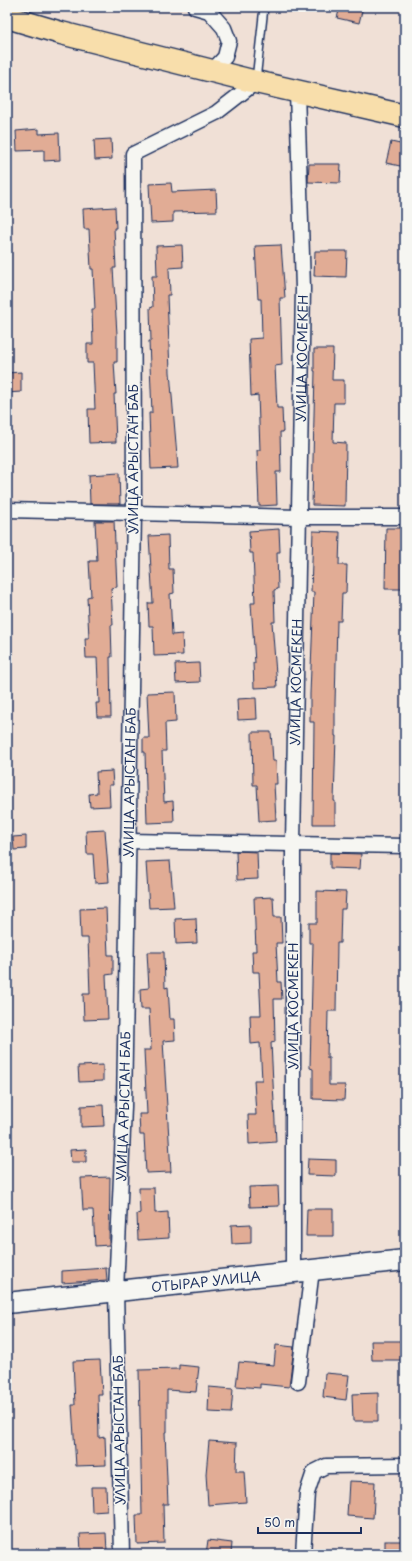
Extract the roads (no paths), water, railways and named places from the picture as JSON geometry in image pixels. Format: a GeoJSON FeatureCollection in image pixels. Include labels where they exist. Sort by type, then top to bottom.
{"type":"FeatureCollection","features":[{"type":"Feature","properties":{"kind":"highway"},"geometry":{"type":"LineString","coordinates":[[7,17],[61,33],[256,82],[405,116]]}},
{"type":"Feature","properties":{"kind":"street"},"geometry":{"type":"LineString","coordinates":[[194,7],[209,11],[224,28],[229,42],[225,57],[212,71]]}},
{"type":"Feature","properties":{"kind":"street","name":"УЛИЦА АРЫСТАН БАБ"},"geometry":{"type":"LineString","coordinates":[[122,1554],[116,1291],[124,1107],[134,513],[133,154],[216,113],[256,82]]}},
{"type":"Feature","properties":{"kind":"street","name":"УЛИЦА КОСМЕКЕН"},"geometry":{"type":"LineString","coordinates":[[292,1272],[293,844],[303,289],[297,91]]}},
{"type":"Feature","properties":{"kind":"street"},"geometry":{"type":"LineString","coordinates":[[7,510],[298,517],[405,517]]}},
{"type":"Feature","properties":{"kind":"street"},"geometry":{"type":"LineString","coordinates":[[128,842],[405,846]]}},
{"type":"Feature","properties":{"kind":"street","name":"ОТЫРАР УЛИЦА"},"geometry":{"type":"LineString","coordinates":[[7,1302],[405,1260]]}},
{"type":"Feature","properties":{"kind":"street"},"geometry":{"type":"LineString","coordinates":[[298,1382],[312,1270]]}},
{"type":"Feature","properties":{"kind":"street"},"geometry":{"type":"LineString","coordinates":[[303,1554],[307,1493],[314,1472],[326,1466],[405,1465]]}},
{"type":"Feature","properties":{"kind":"lane"},"geometry":{"type":"LineString","coordinates":[[256,82],[264,7]]}}]}
